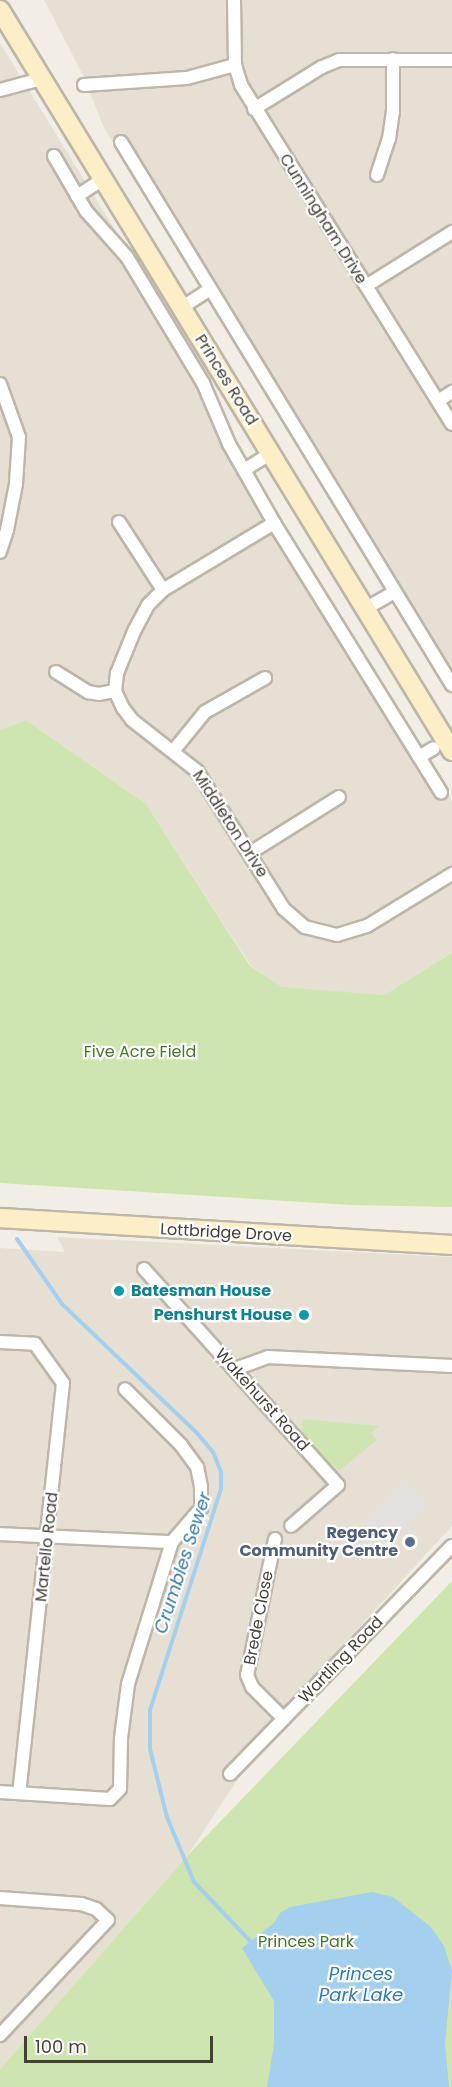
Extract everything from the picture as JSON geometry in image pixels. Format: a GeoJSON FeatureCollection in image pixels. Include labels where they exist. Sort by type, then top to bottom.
{"type":"FeatureCollection","features":[{"type":"Feature","properties":{"kind":"street","name":"Cunningham Drive"},"geometry":{"type":"LineString","coordinates":[[234,0],[236,65],[241,85],[452,424]]}},
{"type":"Feature","properties":{"kind":"street","name":"Princes Road"},"geometry":{"type":"LineString","coordinates":[[0,10],[452,751]]}},
{"type":"Feature","properties":{"kind":"street"},"geometry":{"type":"LineString","coordinates":[[377,175],[390,139],[393,112],[393,59]]}},
{"type":"Feature","properties":{"kind":"street"},"geometry":{"type":"LineString","coordinates":[[254,109],[322,67],[339,60],[452,60]]}},
{"type":"Feature","properties":{"kind":"street"},"geometry":{"type":"LineString","coordinates":[[84,85],[187,78],[236,65]]}},
{"type":"Feature","properties":{"kind":"street"},"geometry":{"type":"LineString","coordinates":[[0,90],[41,79]]}},
{"type":"Feature","properties":{"kind":"street","name":"Princes Road"},"geometry":{"type":"LineString","coordinates":[[121,142],[452,685]]}},
{"type":"Feature","properties":{"kind":"street","name":"Princes Road"},"geometry":{"type":"LineString","coordinates":[[54,156],[94,221],[127,256],[213,401],[229,444],[274,523],[441,792]]}},
{"type":"Feature","properties":{"kind":"street"},"geometry":{"type":"LineString","coordinates":[[77,196],[102,180]]}},
{"type":"Feature","properties":{"kind":"street"},"geometry":{"type":"LineString","coordinates":[[366,286],[452,232]]}},
{"type":"Feature","properties":{"kind":"street"},"geometry":{"type":"LineString","coordinates":[[181,308],[210,289]]}},
{"type":"Feature","properties":{"kind":"street"},"geometry":{"type":"LineString","coordinates":[[0,384],[19,437],[16,484],[8,530],[0,552]]}},
{"type":"Feature","properties":{"kind":"street"},"geometry":{"type":"LineString","coordinates":[[438,401],[452,392]]}},
{"type":"Feature","properties":{"kind":"street"},"geometry":{"type":"LineString","coordinates":[[243,470],[271,453]]}},
{"type":"Feature","properties":{"kind":"street"},"geometry":{"type":"LineString","coordinates":[[119,522],[163,590]]}},
{"type":"Feature","properties":{"kind":"street"},"geometry":{"type":"LineString","coordinates":[[56,672],[88,692],[99,694],[115,691],[123,655],[148,605],[163,590],[274,523]]}},
{"type":"Feature","properties":{"kind":"street"},"geometry":{"type":"LineString","coordinates":[[365,609],[394,592]]}},
{"type":"Feature","properties":{"kind":"street"},"geometry":{"type":"LineString","coordinates":[[174,750],[205,712],[265,678]]}},
{"type":"Feature","properties":{"kind":"street","name":"Middleton Drive"},"geometry":{"type":"LineString","coordinates":[[115,691],[132,720],[174,750],[197,771],[284,909],[305,927],[337,935],[367,926],[452,874]]}},
{"type":"Feature","properties":{"kind":"street"},"geometry":{"type":"LineString","coordinates":[[419,757],[434,748]]}},
{"type":"Feature","properties":{"kind":"street"},"geometry":{"type":"LineString","coordinates":[[250,853],[339,797]]}},
{"type":"Feature","properties":{"kind":"street","name":"Lottbridge Drove"},"geometry":{"type":"LineString","coordinates":[[0,1218],[452,1245]]}},
{"type":"Feature","properties":{"kind":"street","name":"Wakehurst Road"},"geometry":{"type":"LineString","coordinates":[[144,1269],[338,1485],[291,1526]]}},
{"type":"Feature","properties":{"kind":"street","name":"Martello Road"},"geometry":{"type":"LineString","coordinates":[[0,1342],[35,1344],[63,1383],[19,1793]]}},
{"type":"Feature","properties":{"kind":"street"},"geometry":{"type":"LineString","coordinates":[[235,1369],[268,1357],[452,1366]]}},
{"type":"Feature","properties":{"kind":"street"},"geometry":{"type":"LineString","coordinates":[[0,1792],[110,1799],[120,1789],[121,1738],[128,1684],[172,1542],[201,1508],[201,1487],[197,1467],[125,1389]]}},
{"type":"Feature","properties":{"kind":"street"},"geometry":{"type":"LineString","coordinates":[[0,1534],[172,1542]]}},
{"type":"Feature","properties":{"kind":"street","name":"Brede Close"},"geometry":{"type":"LineString","coordinates":[[275,1539],[247,1675],[252,1687],[284,1719]]}},
{"type":"Feature","properties":{"kind":"street","name":"Wartling Road"},"geometry":{"type":"LineString","coordinates":[[231,1774],[452,1546]]}},
{"type":"Feature","properties":{"kind":"street"},"geometry":{"type":"LineString","coordinates":[[0,1898],[81,1904],[96,1909],[108,1920],[0,2035]]}},
{"type":"Feature","properties":{"kind":"shaded area"},"geometry":{"type":"Polygon","coordinates":[[[44,0],[452,0],[452,696],[103,126],[84,77],[44,0]]]}},
{"type":"Feature","properties":{"kind":"shaded area"},"geometry":{"type":"Polygon","coordinates":[[[0,43],[218,397],[238,451],[452,801],[452,953],[384,995],[282,988],[251,966],[146,804],[26,720],[0,730],[0,43]]]}},
{"type":"Feature","properties":{"kind":"shaded area"},"geometry":{"type":"Polygon","coordinates":[[[57,1237],[452,1257],[452,1526],[281,1713],[188,1855],[0,2069],[0,1248],[65,1252],[57,1237]]]}},
{"type":"Feature","properties":{"kind":"shaded area"},"geometry":{"type":"Polygon","coordinates":[[[404,1480],[428,1504],[378,1554],[370,1547],[366,1552],[358,1544],[368,1534],[362,1525],[404,1480]]]}},
{"type":"Feature","properties":{"kind":"green space","name":"Five Acre Field"},"geometry":{"type":"Polygon","coordinates":[[[26,720],[146,804],[250,966],[282,987],[384,995],[452,953],[452,1207],[351,1205],[0,1183],[0,730],[26,720]]]}},
{"type":"Feature","properties":{"kind":"green space"},"geometry":{"type":"Polygon","coordinates":[[[303,1419],[379,1426],[371,1433],[377,1440],[339,1471],[301,1434],[303,1419]]]}},
{"type":"Feature","properties":{"kind":"green space","name":"Princes Park"},"geometry":{"type":"Polygon","coordinates":[[[452,1581],[452,2087],[0,2087],[0,2069],[188,1855],[452,1581]]]}},
{"type":"Feature","properties":{"kind":"water","name":"Princes Park Lake"},"geometry":{"type":"Polygon","coordinates":[[[372,1892],[393,1897],[431,1927],[444,1946],[452,1971],[445,2043],[449,2087],[267,2087],[274,2044],[274,2001],[242,1948],[274,1923],[280,1913],[290,1907],[372,1892]]]}},
{"type":"Feature","properties":{"kind":"waterway","name":"Crumbles Sewer"},"geometry":{"type":"LineString","coordinates":[[17,1239],[62,1304],[197,1433],[213,1452],[221,1472],[221,1489],[150,1710],[150,1749],[167,1817],[194,1882],[251,1942]]}},
{"type":"Feature","properties":{"kind":"place","name":"Batesman House"},"geometry":{"type":"Point","coordinates":[119,1291]}},
{"type":"Feature","properties":{"kind":"place","name":"Penshurst House"},"geometry":{"type":"Point","coordinates":[304,1315]}},
{"type":"Feature","properties":{"kind":"place","name":"Regency Community Centre"},"geometry":{"type":"Point","coordinates":[410,1542]}}]}
